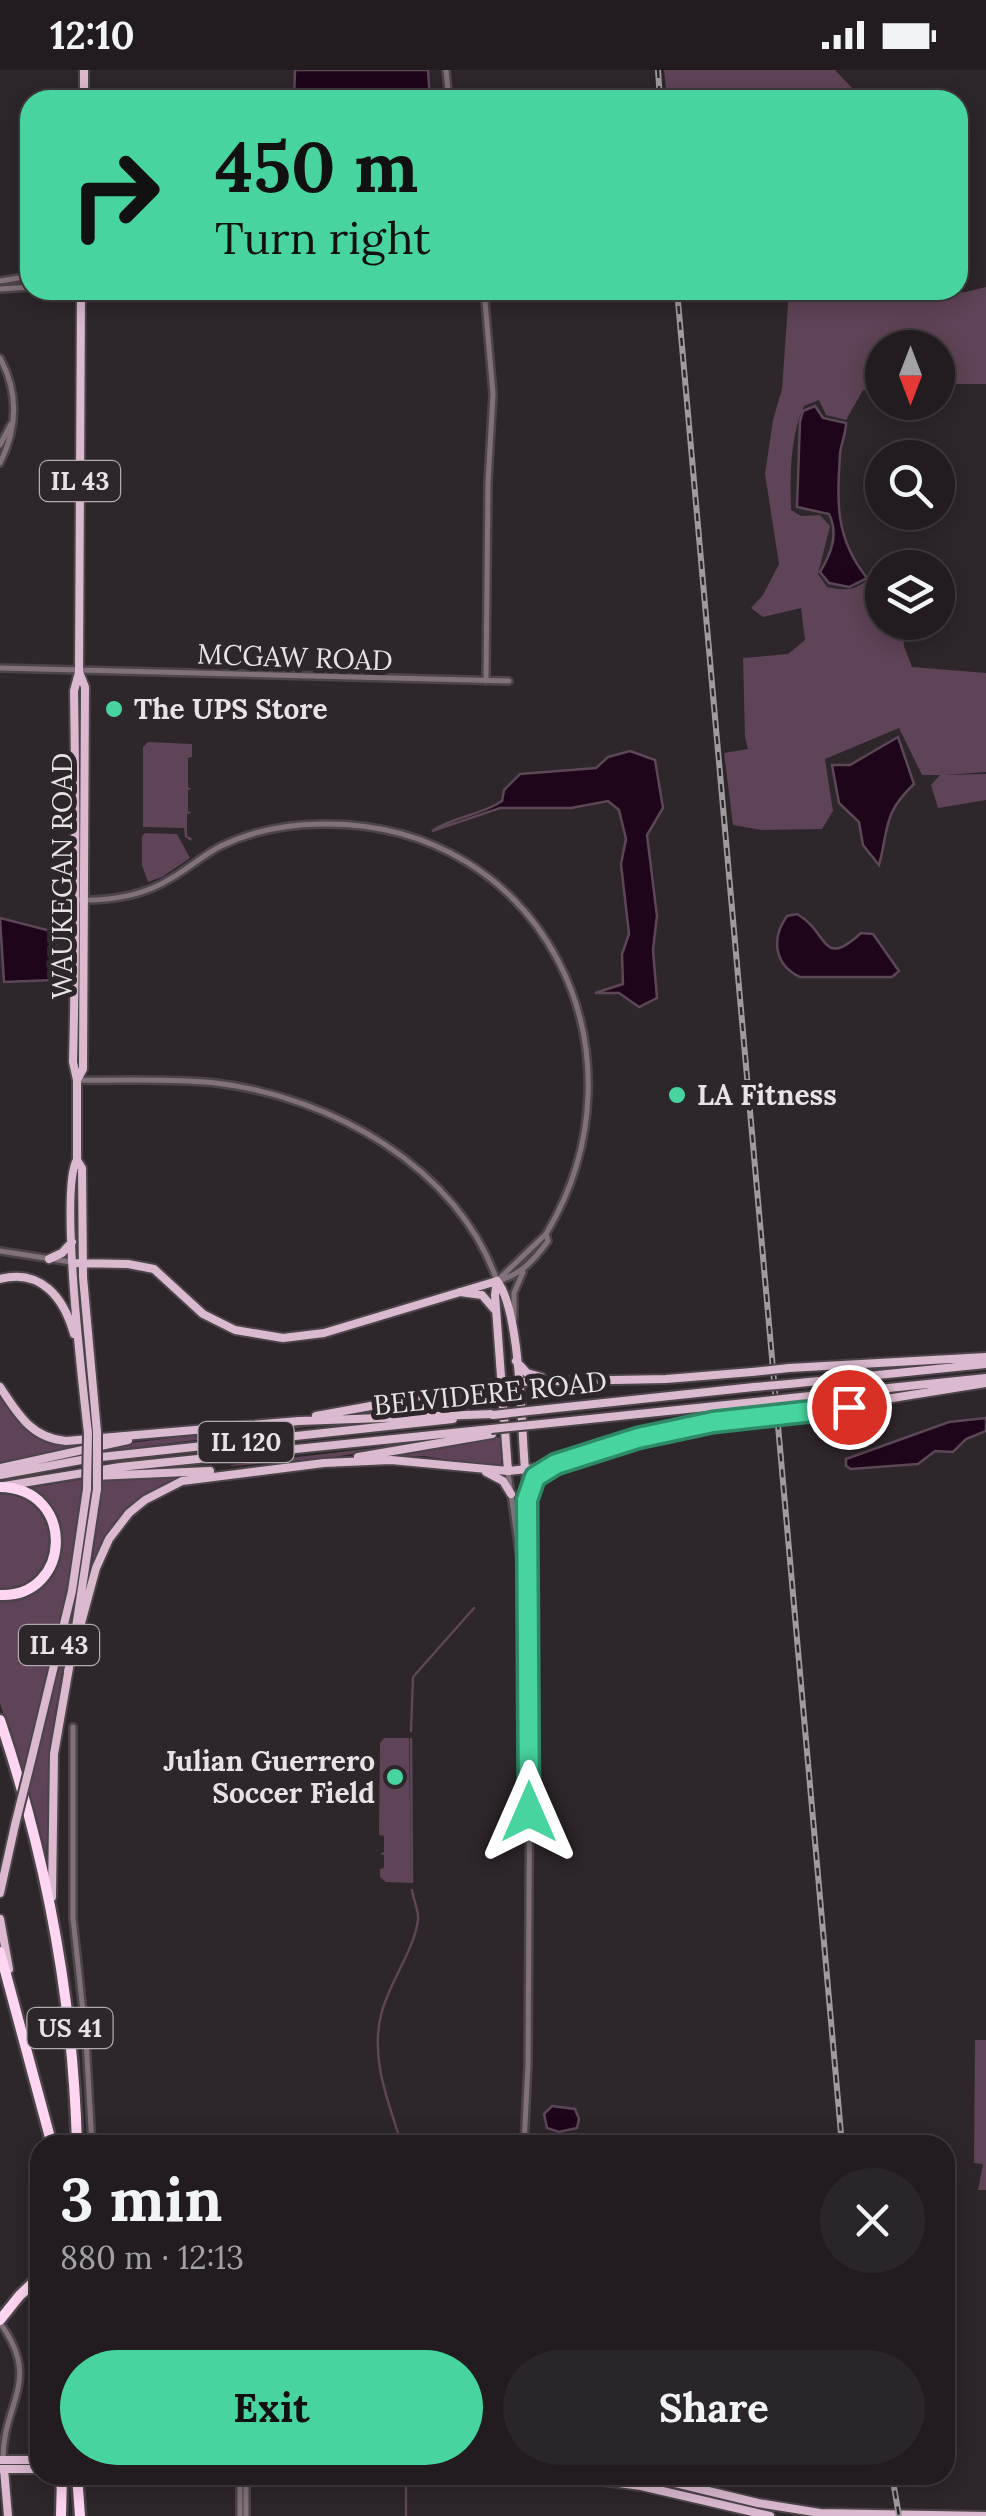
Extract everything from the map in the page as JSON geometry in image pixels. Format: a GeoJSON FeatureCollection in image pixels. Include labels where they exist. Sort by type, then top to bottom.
{"type":"FeatureCollection","features":[{"type":"Feature","properties":{"kind":"highway"},"geometry":{"type":"LineString","coordinates":[[0,1487],[25,1492],[41,1503],[50,1512],[57,1539],[54,1557],[43,1578],[20,1593],[0,1595]]}},
{"type":"Feature","properties":{"kind":"highway","name":"US 41"},"geometry":{"type":"LineString","coordinates":[[0,1720],[29,1813],[53,1912],[71,2038],[76,2135]]}},
{"type":"Feature","properties":{"kind":"highway","name":"US 41"},"geometry":{"type":"LineString","coordinates":[[0,1952],[49,2135]]}},
{"type":"Feature","properties":{"kind":"highway"},"geometry":{"type":"LineString","coordinates":[[0,2322],[30,2286]]}},
{"type":"Feature","properties":{"kind":"highway"},"geometry":{"type":"LineString","coordinates":[[62,2485],[62,2516]]}},
{"type":"Feature","properties":{"kind":"highway"},"geometry":{"type":"LineString","coordinates":[[77,2485],[78,2516]]}},
{"type":"Feature","properties":{"kind":"main road","name":"WAUKEGAN ROAD"},"geometry":{"type":"LineString","coordinates":[[78,1263],[72,1242],[72,1168],[77,1160],[77,1080],[83,1070],[80,900],[85,688],[80,672],[80,300]]}},
{"type":"Feature","properties":{"kind":"main road","name":"WAUKEGAN ROAD"},"geometry":{"type":"LineString","coordinates":[[77,1160],[82,1168],[78,1263]]}},
{"type":"Feature","properties":{"kind":"main road"},"geometry":{"type":"LineString","coordinates":[[50,1259],[72,1242]]}},
{"type":"Feature","properties":{"kind":"main road"},"geometry":{"type":"LineString","coordinates":[[78,1263],[154,1269],[204,1314],[235,1330],[276,1338],[324,1333],[497,1281]]}},
{"type":"Feature","properties":{"kind":"main road","name":"IL 43"},"geometry":{"type":"LineString","coordinates":[[78,1263],[81,1363],[92,1432]]}},
{"type":"Feature","properties":{"kind":"main road","name":"IL 43"},"geometry":{"type":"LineString","coordinates":[[53,1912],[50,1864],[54,1754],[85,1582],[92,1489],[92,1432],[78,1263]]}},
{"type":"Feature","properties":{"kind":"main road"},"geometry":{"type":"LineString","coordinates":[[0,1280],[27,1278],[51,1289],[65,1307],[81,1363]]}},
{"type":"Feature","properties":{"kind":"main road"},"geometry":{"type":"LineString","coordinates":[[497,1281],[508,1471]]}},
{"type":"Feature","properties":{"kind":"main road"},"geometry":{"type":"LineString","coordinates":[[497,1281],[514,1327],[525,1469]]}},
{"type":"Feature","properties":{"kind":"main road"},"geometry":{"type":"LineString","coordinates":[[456,1292],[482,1295],[497,1314]]}},
{"type":"Feature","properties":{"kind":"main road"},"geometry":{"type":"LineString","coordinates":[[483,1384],[495,1368],[500,1351]]}},
{"type":"Feature","properties":{"kind":"main road"},"geometry":{"type":"LineString","coordinates":[[516,1361],[527,1373],[555,1380]]}},
{"type":"Feature","properties":{"kind":"main road"},"geometry":{"type":"LineString","coordinates":[[298,1421],[502,1382],[666,1379],[788,1368],[986,1361]]}},
{"type":"Feature","properties":{"kind":"main road","name":"BELVIDERE ROAD"},"geometry":{"type":"LineString","coordinates":[[0,1472],[92,1458],[986,1361]]}},
{"type":"Feature","properties":{"kind":"main road"},"geometry":{"type":"LineString","coordinates":[[68,1671],[101,1554],[129,1513],[146,1499],[182,1481],[324,1463],[392,1460],[482,1470],[525,1469],[556,1464],[675,1429],[793,1414],[986,1380]]}},
{"type":"Feature","properties":{"kind":"main road","name":"BELVIDERE ROAD"},"geometry":{"type":"LineString","coordinates":[[0,1487],[120,1467],[986,1380]]}},
{"type":"Feature","properties":{"kind":"main road"},"geometry":{"type":"LineString","coordinates":[[0,1387],[30,1429],[56,1440],[298,1421],[493,1414]]}},
{"type":"Feature","properties":{"kind":"main road"},"geometry":{"type":"LineString","coordinates":[[324,1463],[492,1431]]}},
{"type":"Feature","properties":{"kind":"main road"},"geometry":{"type":"LineString","coordinates":[[0,1472],[90,1446],[182,1432]]}},
{"type":"Feature","properties":{"kind":"main road"},"geometry":{"type":"LineString","coordinates":[[527,1500],[535,1477],[556,1464]]}},
{"type":"Feature","properties":{"kind":"main road"},"geometry":{"type":"LineString","coordinates":[[53,1478],[265,1469]]}},
{"type":"Feature","properties":{"kind":"main road"},"geometry":{"type":"LineString","coordinates":[[482,1470],[499,1478],[511,1494]]}},
{"type":"Feature","properties":{"kind":"main road","name":"IL 43"},"geometry":{"type":"LineString","coordinates":[[0,1892],[79,1561],[92,1489]]}},
{"type":"Feature","properties":{"kind":"main road"},"geometry":{"type":"LineString","coordinates":[[0,1919],[20,2020]]}},
{"type":"Feature","properties":{"kind":"main road"},"geometry":{"type":"LineString","coordinates":[[2,2464],[30,2461]]}},
{"type":"Feature","properties":{"kind":"main road"},"geometry":{"type":"LineString","coordinates":[[2,2464],[30,2468]]}},
{"type":"Feature","properties":{"kind":"main road"},"geometry":{"type":"LineString","coordinates":[[2,2464],[6,2516]]}},
{"type":"Feature","properties":{"kind":"main road"},"geometry":{"type":"LineString","coordinates":[[634,2485],[770,2516]]}},
{"type":"Feature","properties":{"kind":"main road"},"geometry":{"type":"LineString","coordinates":[[683,2485],[758,2503],[820,2512],[986,2516]]}},
{"type":"Feature","properties":{"kind":"main road"},"geometry":{"type":"LineString","coordinates":[[0,2502],[6,2516]]}},
{"type":"Feature","properties":{"kind":"street"},"geometry":{"type":"LineString","coordinates":[[485,300],[493,394],[486,681]]}},
{"type":"Feature","properties":{"kind":"street"},"geometry":{"type":"LineString","coordinates":[[0,358],[12,386],[12,438],[0,463]]}},
{"type":"Feature","properties":{"kind":"street"},"geometry":{"type":"LineString","coordinates":[[0,445],[12,421]]}},
{"type":"Feature","properties":{"kind":"street","name":"MCGAW ROAD"},"geometry":{"type":"LineString","coordinates":[[0,668],[509,682]]}},
{"type":"Feature","properties":{"kind":"street"},"geometry":{"type":"LineString","coordinates":[[80,900],[146,890],[219,848],[252,834],[324,824],[394,833],[432,846],[481,874],[510,897],[540,930],[562,967],[586,1032],[590,1080],[586,1133],[569,1190],[546,1234],[497,1281]]}},
{"type":"Feature","properties":{"kind":"street"},"geometry":{"type":"LineString","coordinates":[[77,1080],[219,1083],[271,1094],[350,1124],[414,1166],[452,1203],[479,1238],[497,1281]]}},
{"type":"Feature","properties":{"kind":"street"},"geometry":{"type":"LineString","coordinates":[[514,1327],[514,1292],[522,1272],[548,1240],[546,1234]]}},
{"type":"Feature","properties":{"kind":"street"},"geometry":{"type":"LineString","coordinates":[[0,1251],[78,1263]]}},
{"type":"Feature","properties":{"kind":"street"},"geometry":{"type":"LineString","coordinates":[[497,1281],[512,1277],[531,1263]]}},
{"type":"Feature","properties":{"kind":"street"},"geometry":{"type":"LineString","coordinates":[[524,2135],[528,2065],[525,1469]]}},
{"type":"Feature","properties":{"kind":"street"},"geometry":{"type":"LineString","coordinates":[[508,1471],[522,1572],[528,1588]]}},
{"type":"Feature","properties":{"kind":"street"},"geometry":{"type":"LineString","coordinates":[[73,1727],[73,1918],[91,2135]]}},
{"type":"Feature","properties":{"kind":"street"},"geometry":{"type":"LineString","coordinates":[[0,2322],[16,2347],[21,2370],[2,2464]]}},
{"type":"Feature","properties":{"kind":"street"},"geometry":{"type":"LineString","coordinates":[[243,2485],[243,2516]]}},
{"type":"Feature","properties":{"kind":"shaded area"},"geometry":{"type":"Polygon","coordinates":[[[295,70],[428,70],[429,90],[294,90],[295,70]]]}},
{"type":"Feature","properties":{"kind":"shaded area"},"geometry":{"type":"Polygon","coordinates":[[[664,70],[835,70],[854,90],[666,90],[664,70]]]}},
{"type":"Feature","properties":{"kind":"shaded area"},"geometry":{"type":"Polygon","coordinates":[[[986,287],[986,384],[955,384],[955,330],[865,330],[865,390],[846,420],[826,415],[819,400],[804,406],[799,418],[793,443],[791,510],[801,516],[820,515],[830,526],[818,574],[827,587],[850,589],[865,582],[865,640],[903,640],[912,667],[986,673],[986,772],[945,775],[986,774],[986,800],[938,808],[931,785],[940,775],[922,775],[899,728],[825,759],[833,811],[822,829],[762,830],[733,825],[724,753],[748,749],[743,658],[788,654],[805,640],[801,608],[763,617],[751,608],[763,595],[779,564],[765,474],[782,389],[788,300],[968,300],[968,292],[986,287]]]}},
{"type":"Feature","properties":{"kind":"shaded area"},"geometry":{"type":"Polygon","coordinates":[[[815,406],[823,418],[846,423],[840,454],[840,519],[849,549],[865,575],[865,579],[849,587],[829,583],[820,572],[832,544],[829,514],[797,507],[803,411],[815,406]]]}},
{"type":"Feature","properties":{"kind":"shaded area"},"geometry":{"type":"Polygon","coordinates":[[[898,737],[914,784],[896,804],[888,822],[879,865],[863,845],[859,822],[839,803],[832,765],[850,765],[898,737]]]}},
{"type":"Feature","properties":{"kind":"shaded area"},"geometry":{"type":"Polygon","coordinates":[[[148,742],[192,744],[192,757],[188,758],[188,787],[192,789],[188,790],[188,811],[192,813],[187,814],[187,836],[191,841],[185,837],[184,828],[143,827],[143,747],[148,742]]]}},
{"type":"Feature","properties":{"kind":"shaded area"},"geometry":{"type":"Polygon","coordinates":[[[630,751],[655,760],[663,808],[647,835],[657,916],[653,950],[657,998],[639,1007],[619,993],[595,993],[623,984],[622,954],[629,934],[621,864],[626,839],[619,810],[608,801],[571,808],[500,808],[432,831],[502,801],[504,790],[520,774],[596,768],[608,757],[630,751]]]}},
{"type":"Feature","properties":{"kind":"shaded area"},"geometry":{"type":"Polygon","coordinates":[[[145,833],[177,834],[190,858],[148,882],[142,865],[145,833]]]}},
{"type":"Feature","properties":{"kind":"shaded area"},"geometry":{"type":"Polygon","coordinates":[[[797,914],[832,948],[848,944],[861,933],[873,934],[899,971],[892,977],[800,977],[791,972],[780,958],[777,942],[787,916],[797,914]]]}},
{"type":"Feature","properties":{"kind":"shaded area"},"geometry":{"type":"Polygon","coordinates":[[[0,918],[55,932],[58,962],[53,980],[4,982],[0,918]]]}},
{"type":"Feature","properties":{"kind":"shaded area"},"geometry":{"type":"Polygon","coordinates":[[[494,1385],[498,1407],[331,1416],[494,1385]]]}},
{"type":"Feature","properties":{"kind":"shaded area"},"geometry":{"type":"Polygon","coordinates":[[[0,1392],[32,1431],[52,1440],[81,1445],[0,1465],[0,1392]]]}},
{"type":"Feature","properties":{"kind":"shaded area"},"geometry":{"type":"Polygon","coordinates":[[[986,1418],[986,1431],[966,1439],[953,1452],[935,1451],[918,1464],[851,1469],[846,1466],[846,1459],[949,1422],[986,1418]]]}},
{"type":"Feature","properties":{"kind":"shaded area"},"geometry":{"type":"Polygon","coordinates":[[[322,1425],[114,1450],[114,1445],[244,1429],[322,1425]]]}},
{"type":"Feature","properties":{"kind":"shaded area"},"geometry":{"type":"Polygon","coordinates":[[[501,1437],[501,1469],[424,1456],[400,1456],[501,1437]]]}},
{"type":"Feature","properties":{"kind":"shaded area"},"geometry":{"type":"Polygon","coordinates":[[[432,1441],[328,1458],[231,1466],[231,1465],[432,1441]]]}},
{"type":"Feature","properties":{"kind":"shaded area"},"geometry":{"type":"Polygon","coordinates":[[[196,1475],[175,1481],[114,1528],[89,1588],[101,1492],[81,1494],[73,1562],[29,1754],[33,1765],[74,1602],[55,1714],[46,1855],[0,1703],[0,1599],[11,1598],[58,1561],[58,1521],[47,1503],[30,1488],[78,1480],[196,1475]]]}},
{"type":"Feature","properties":{"kind":"shaded area"},"geometry":{"type":"Polygon","coordinates":[[[0,1490],[32,1499],[50,1518],[54,1551],[36,1582],[0,1593],[0,1490]]]}},
{"type":"Feature","properties":{"kind":"shaded area"},"geometry":{"type":"Polygon","coordinates":[[[384,1738],[409,1738],[411,1883],[386,1882],[380,1877],[380,1869],[384,1868],[384,1855],[380,1854],[384,1852],[384,1836],[379,1835],[380,1743],[384,1738]]]}},
{"type":"Feature","properties":{"kind":"shaded area"},"geometry":{"type":"Polygon","coordinates":[[[975,2040],[986,2040],[986,2190],[978,2190],[983,2164],[974,2163],[975,2040]]]}},
{"type":"Feature","properties":{"kind":"shaded area"},"geometry":{"type":"Polygon","coordinates":[[[552,2106],[575,2109],[577,2128],[559,2132],[547,2128],[544,2114],[552,2106]]]}},
{"type":"Feature","properties":{"kind":"waterway"},"geometry":{"type":"LineString","coordinates":[[411,1731],[413,1677],[474,1608]]}},
{"type":"Feature","properties":{"kind":"waterway"},"geometry":{"type":"LineString","coordinates":[[411,1739],[412,1882]]}},
{"type":"Feature","properties":{"kind":"waterway"},"geometry":{"type":"LineString","coordinates":[[399,2135],[382,2081],[378,2032],[384,2003],[416,1932],[418,1916],[412,1890]]}},
{"type":"Feature","properties":{"kind":"waterway"},"geometry":{"type":"LineString","coordinates":[[406,2485],[406,2516]]}},
{"type":"Feature","properties":{"kind":"railway"},"geometry":{"type":"LineString","coordinates":[[658,70],[659,90]]}},
{"type":"Feature","properties":{"kind":"railway"},"geometry":{"type":"LineString","coordinates":[[678,300],[841,2135]]}},
{"type":"Feature","properties":{"kind":"railway"},"geometry":{"type":"LineString","coordinates":[[894,2485],[899,2516]]}},
{"type":"Feature","properties":{"kind":"place","name":"The UPS Store"},"geometry":{"type":"Point","coordinates":[114,709]}},
{"type":"Feature","properties":{"kind":"place","name":"LA Fitness"},"geometry":{"type":"Point","coordinates":[677,1095]}},
{"type":"Feature","properties":{"kind":"place","name":"Julian Guerrero Soccer Field"},"geometry":{"type":"Point","coordinates":[395,1777]}},
{"type":"Feature","properties":{"kind":"route"},"geometry":{"type":"LineString","coordinates":[[529,1812],[527,1500],[535,1477],[556,1464],[675,1429],[849,1407]]}}]}
